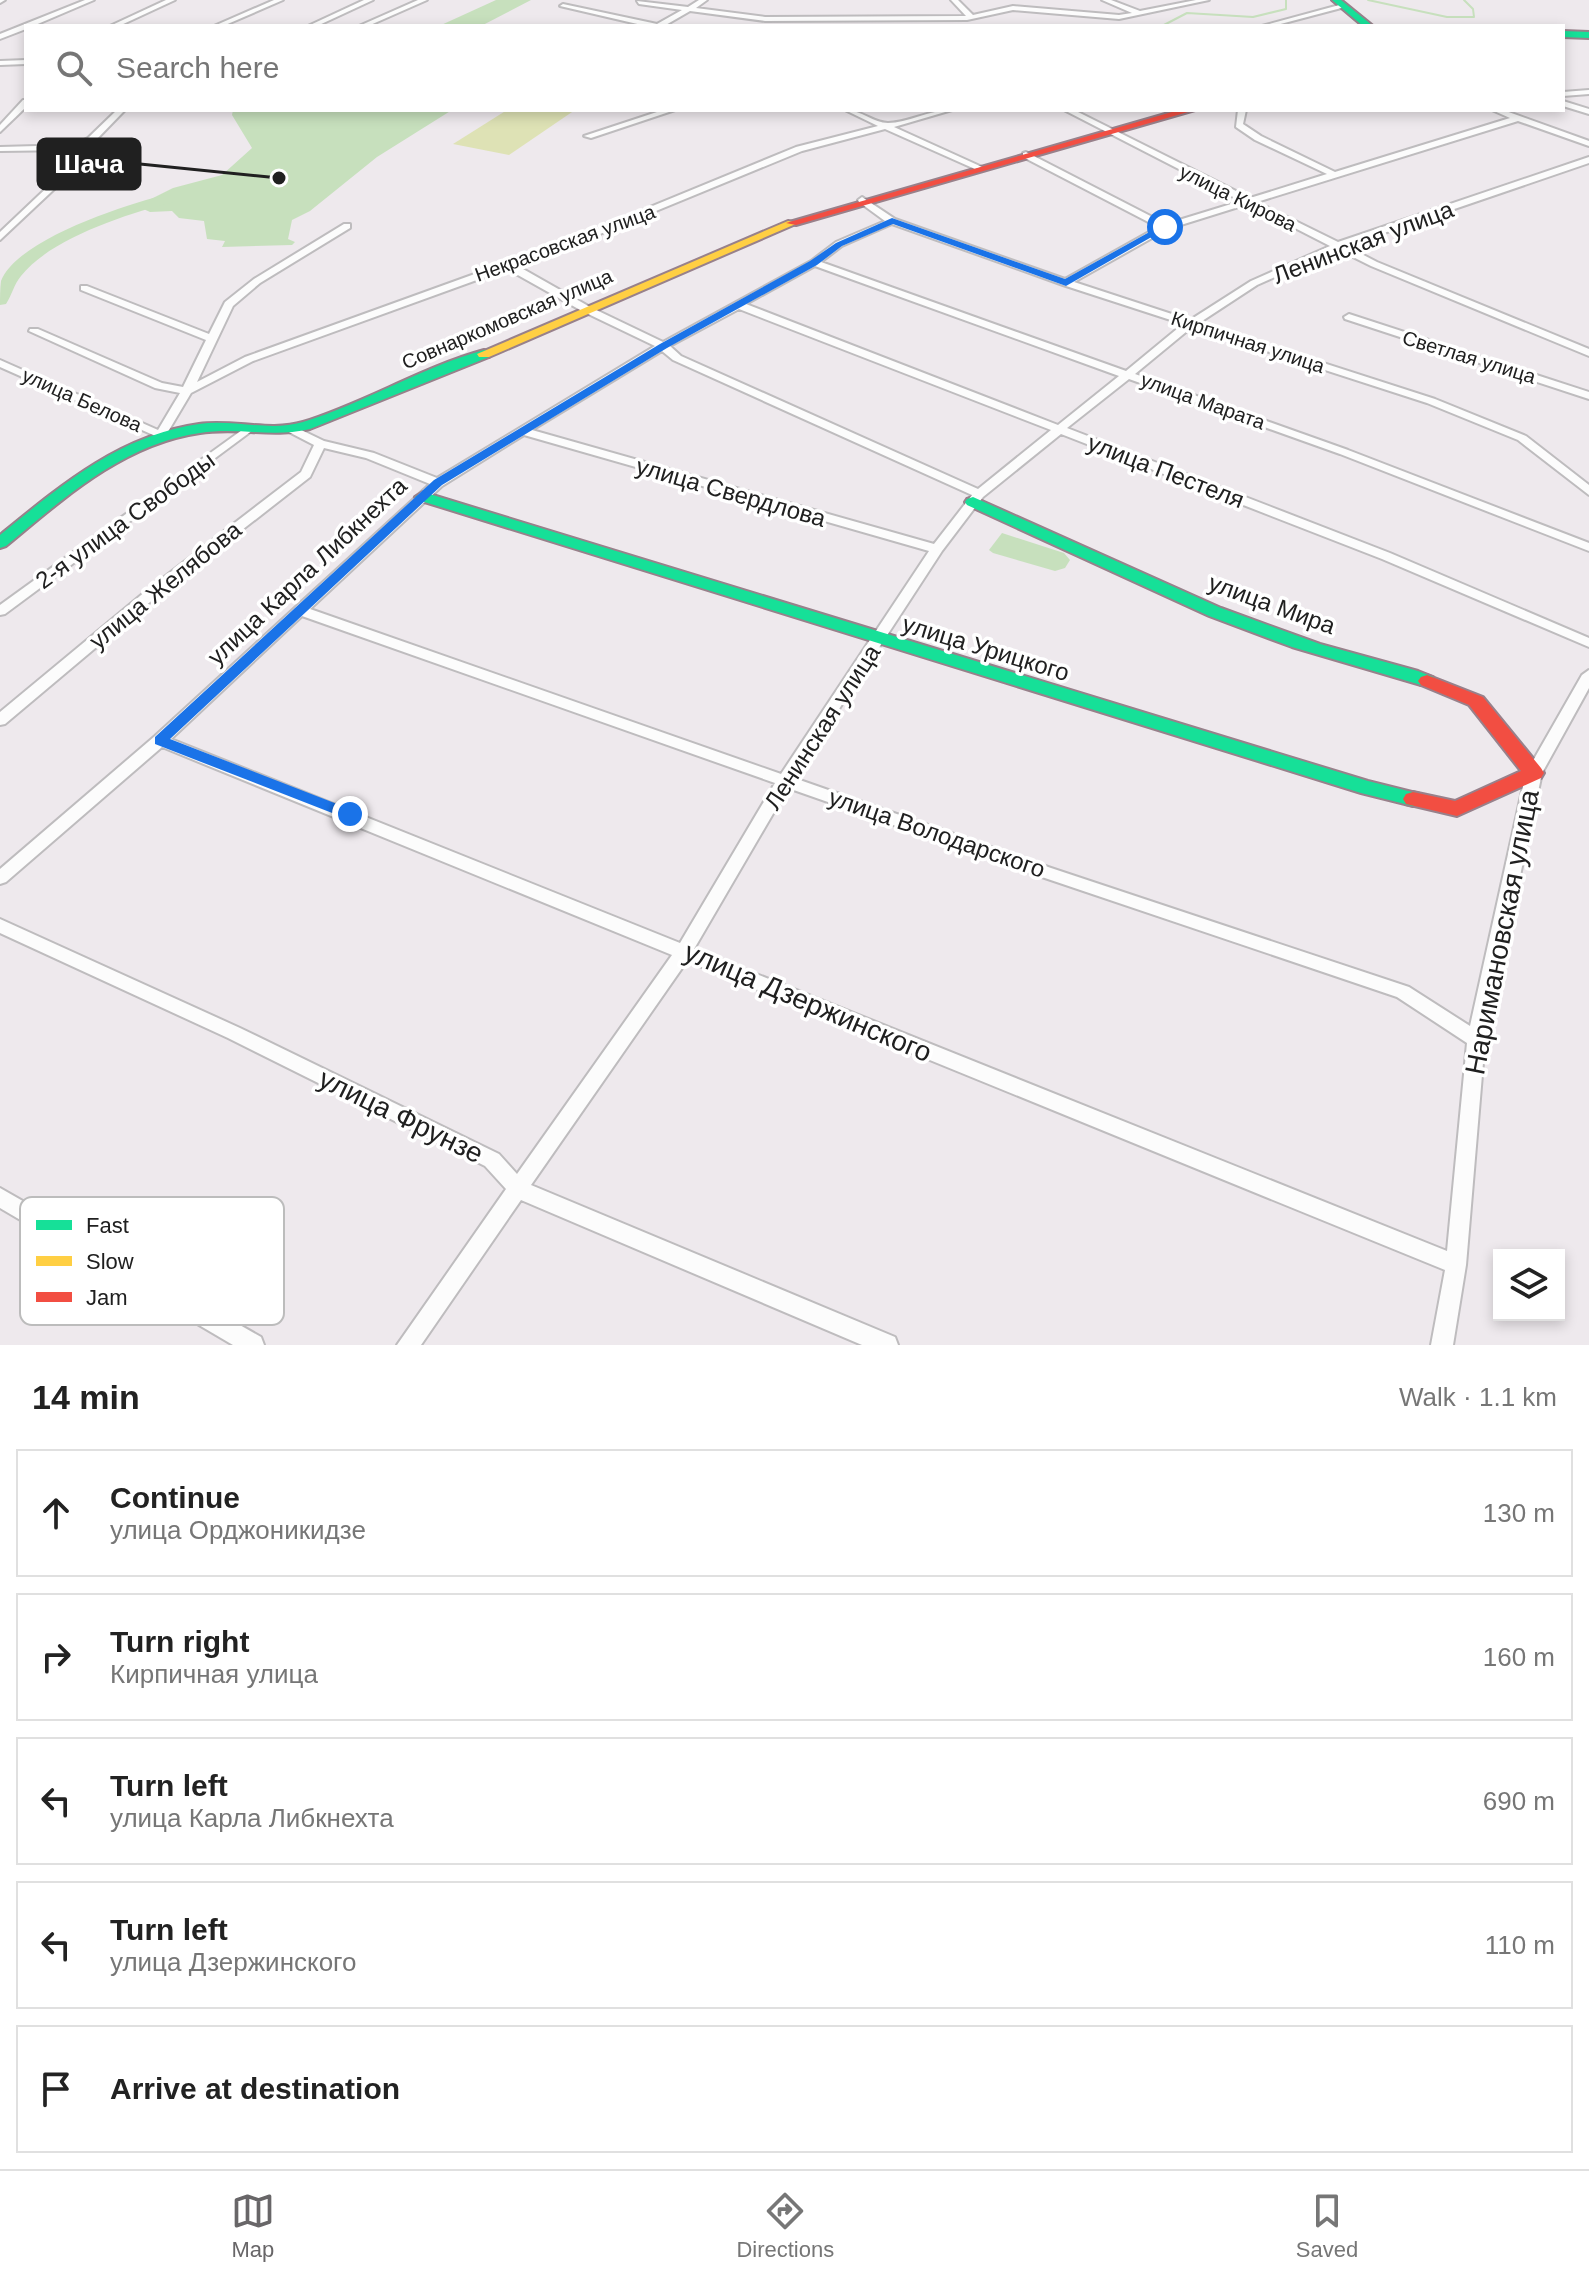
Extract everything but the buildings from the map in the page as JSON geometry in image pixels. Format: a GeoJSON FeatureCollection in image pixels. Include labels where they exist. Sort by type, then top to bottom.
{"type":"FeatureCollection","features":[{"type":"Feature","properties":{"kind":"street"},"geometry":{"type":"LineString","coordinates":[[32,24],[91,0]]}},
{"type":"Feature","properties":{"kind":"street"},"geometry":{"type":"LineString","coordinates":[[118,24],[172,0]]}},
{"type":"Feature","properties":{"kind":"street"},"geometry":{"type":"LineString","coordinates":[[222,24],[280,0]]}},
{"type":"Feature","properties":{"kind":"street"},"geometry":{"type":"LineString","coordinates":[[316,24],[370,0]]}},
{"type":"Feature","properties":{"kind":"street"},"geometry":{"type":"LineString","coordinates":[[367,24],[424,0]]}},
{"type":"Feature","properties":{"kind":"street"},"geometry":{"type":"LineString","coordinates":[[662,24],[704,0]]}},
{"type":"Feature","properties":{"kind":"street"},"geometry":{"type":"LineString","coordinates":[[954,0],[970,16]]}},
{"type":"Feature","properties":{"kind":"street"},"geometry":{"type":"LineString","coordinates":[[1028,0],[1051,11]]}},
{"type":"Feature","properties":{"kind":"street"},"geometry":{"type":"LineString","coordinates":[[1105,0],[1143,15]]}},
{"type":"Feature","properties":{"kind":"street"},"geometry":{"type":"LineString","coordinates":[[1174,0],[1184,4]]}},
{"type":"Feature","properties":{"kind":"street"},"geometry":{"type":"LineString","coordinates":[[639,2],[764,23],[825,23],[970,16],[1013,8],[1077,16],[1143,15],[1206,0]]}},
{"type":"Feature","properties":{"kind":"street"},"geometry":{"type":"LineString","coordinates":[[1275,24],[1339,3],[1366,24]]}},
{"type":"Feature","properties":{"kind":"street"},"geometry":{"type":"LineString","coordinates":[[563,6],[648,24]]}},
{"type":"Feature","properties":{"kind":"street"},"geometry":{"type":"LineString","coordinates":[[340,14],[375,21]]}},
{"type":"Feature","properties":{"kind":"street"},"geometry":{"type":"LineString","coordinates":[[0,37],[24,27]]}},
{"type":"Feature","properties":{"kind":"street"},"geometry":{"type":"LineString","coordinates":[[1565,34],[1589,35]]}},
{"type":"Feature","properties":{"kind":"street"},"geometry":{"type":"LineString","coordinates":[[0,63],[24,62]]}},
{"type":"Feature","properties":{"kind":"street"},"geometry":{"type":"LineString","coordinates":[[1565,94],[1589,92]]}},
{"type":"Feature","properties":{"kind":"street"},"geometry":{"type":"LineString","coordinates":[[0,130],[24,104]]}},
{"type":"Feature","properties":{"kind":"street"},"geometry":{"type":"LineString","coordinates":[[1565,104],[1589,112]]}},
{"type":"Feature","properties":{"kind":"street"},"geometry":{"type":"LineString","coordinates":[[0,149],[75,147],[91,140],[119,112]]}},
{"type":"Feature","properties":{"kind":"street"},"geometry":{"type":"LineString","coordinates":[[588,136],[665,112]]}},
{"type":"Feature","properties":{"kind":"street"},"geometry":{"type":"LineString","coordinates":[[854,112],[978,167]]}},
{"type":"Feature","properties":{"kind":"street","name":"Некрасовская улица"},"geometry":{"type":"LineString","coordinates":[[187,391],[249,359],[691,196],[799,149],[940,112]]}},
{"type":"Feature","properties":{"kind":"street","name":"улица Кирова"},"geometry":{"type":"LineString","coordinates":[[1072,112],[1337,246],[1589,353]]}},
{"type":"Feature","properties":{"kind":"street"},"geometry":{"type":"LineString","coordinates":[[862,200],[1182,112]]}},
{"type":"Feature","properties":{"kind":"street"},"geometry":{"type":"LineString","coordinates":[[1242,112],[1239,125],[1258,138],[1332,173]]}},
{"type":"Feature","properties":{"kind":"street"},"geometry":{"type":"LineString","coordinates":[[1502,112],[1589,144]]}},
{"type":"Feature","properties":{"kind":"street"},"geometry":{"type":"LineString","coordinates":[[1066,283],[1165,227],[1518,118]]}},
{"type":"Feature","properties":{"kind":"street"},"geometry":{"type":"LineString","coordinates":[[0,237],[79,161],[75,147]]}},
{"type":"Feature","properties":{"kind":"street"},"geometry":{"type":"LineString","coordinates":[[1026,155],[1165,227]]}},
{"type":"Feature","properties":{"kind":"street","name":"Ленинская улица"},"geometry":{"type":"LineString","coordinates":[[408,1345],[685,950],[785,780],[937,549],[976,498],[1190,324],[1254,283],[1337,246],[1589,160]]}},
{"type":"Feature","properties":{"kind":"street"},"geometry":{"type":"LineString","coordinates":[[862,200],[892,221]]}},
{"type":"Feature","properties":{"kind":"street","name":"Совнаркомовская улица"},"geometry":{"type":"LineString","coordinates":[[0,543],[132,445],[160,435],[201,427],[291,429],[327,420],[803,218],[862,200]]}},
{"type":"Feature","properties":{"kind":"street","name":"улица Карла Либкнехта"},"geometry":{"type":"LineString","coordinates":[[0,878],[160,740],[438,483],[663,346],[741,306],[814,263],[839,244],[892,221]]}},
{"type":"Feature","properties":{"kind":"street","name":"Кирпичная улица"},"geometry":{"type":"LineString","coordinates":[[892,221],[1066,283],[1431,401],[1522,438],[1589,491]]}},
{"type":"Feature","properties":{"kind":"street","name":"улица Белова"},"geometry":{"type":"LineString","coordinates":[[0,363],[160,435],[187,391],[229,304],[257,281],[347,226]]}},
{"type":"Feature","properties":{"kind":"street","name":"улица Марата"},"geometry":{"type":"LineString","coordinates":[[814,263],[1344,452],[1589,547]]}},
{"type":"Feature","properties":{"kind":"street","name":"улица Мира"},"geometry":{"type":"LineString","coordinates":[[508,265],[586,309],[663,346],[677,358],[976,498],[1105,565],[1300,644],[1392,667],[1476,701],[1534,773]]}},
{"type":"Feature","properties":{"kind":"street"},"geometry":{"type":"LineString","coordinates":[[84,288],[212,339]]}},
{"type":"Feature","properties":{"kind":"street","name":"улица Пестеля"},"geometry":{"type":"LineString","coordinates":[[741,306],[1386,556],[1589,643]]}},
{"type":"Feature","properties":{"kind":"street","name":"Светлая улица"},"geometry":{"type":"LineString","coordinates":[[1349,317],[1589,396]]}},
{"type":"Feature","properties":{"kind":"street"},"geometry":{"type":"LineString","coordinates":[[34,331],[159,386],[187,391]]}},
{"type":"Feature","properties":{"kind":"street","name":"2-я улица Свободы"},"geometry":{"type":"LineString","coordinates":[[0,611],[249,428]]}},
{"type":"Feature","properties":{"kind":"street"},"geometry":{"type":"LineString","coordinates":[[291,429],[320,444],[370,455],[438,483]]}},
{"type":"Feature","properties":{"kind":"street","name":"улица Свердлова"},"geometry":{"type":"LineString","coordinates":[[525,432],[937,549]]}},
{"type":"Feature","properties":{"kind":"street","name":"улица Желябова"},"geometry":{"type":"LineString","coordinates":[[0,720],[151,594],[306,474],[320,444]]}},
{"type":"Feature","properties":{"kind":"street","name":"улица Урицкого"},"geometry":{"type":"LineString","coordinates":[[423,497],[879,640],[1368,788],[1457,809],[1534,773]]}},
{"type":"Feature","properties":{"kind":"street","name":"улица Володарского"},"geometry":{"type":"LineString","coordinates":[[299,610],[1403,992],[1476,1039]]}},
{"type":"Feature","properties":{"kind":"street","name":"Наримановская улица"},"geometry":{"type":"LineString","coordinates":[[1442,1345],[1456,1265],[1476,1039],[1534,773],[1589,675]]}},
{"type":"Feature","properties":{"kind":"street","name":"улица Дзержинского"},"geometry":{"type":"LineString","coordinates":[[160,740],[685,950],[1044,1100],[1456,1265]]}},
{"type":"Feature","properties":{"kind":"street","name":"улица Фрунзе"},"geometry":{"type":"LineString","coordinates":[[0,926],[234,1033],[492,1160],[518,1189],[887,1345]]}},
{"type":"Feature","properties":{"kind":"street"},"geometry":{"type":"LineString","coordinates":[[0,1197],[20,1209]]}},
{"type":"Feature","properties":{"kind":"street"},"geometry":{"type":"LineString","coordinates":[[219,1325],[253,1345]]}},
{"type":"Feature","properties":{"kind":"shaded area"},"geometry":{"type":"Polygon","coordinates":[[[496,0],[531,0],[485,24],[443,24],[496,0]]]}},
{"type":"Feature","properties":{"kind":"shaded area"},"geometry":{"type":"Polygon","coordinates":[[[233,112],[449,112],[377,157],[310,211],[292,220],[288,239],[295,242],[292,245],[222,247],[225,241],[207,239],[204,221],[179,218],[172,211],[150,212],[137,206],[173,188],[222,175],[252,148],[233,112]]]}},
{"type":"Feature","properties":{"kind":"shaded area"},"geometry":{"type":"Polygon","coordinates":[[[504,112],[572,112],[509,155],[453,144],[504,112]]]}},
{"type":"Feature","properties":{"kind":"shaded area"},"geometry":{"type":"Polygon","coordinates":[[[1002,533],[1064,553],[1070,560],[1065,568],[1055,571],[993,553],[989,550],[1002,533]]]}},
{"type":"Feature","properties":{"kind":"waterway"},"geometry":{"type":"LineString","coordinates":[[1166,24],[1187,13],[1253,17],[1286,9],[1286,0]]}},
{"type":"Feature","properties":{"kind":"waterway"},"geometry":{"type":"LineString","coordinates":[[1368,0],[1447,17],[1474,17],[1473,9],[1464,0]]}},
{"type":"Feature","properties":{"kind":"waterway"},"geometry":{"type":"LineString","coordinates":[[0,300],[15,272],[46,248],[109,217],[168,199]]}},
{"type":"Feature","properties":{"kind":"traffic: fast"},"geometry":{"type":"LineString","coordinates":[[1336,0],[1366,24]]}},
{"type":"Feature","properties":{"kind":"traffic: fast"},"geometry":{"type":"LineString","coordinates":[[1565,34],[1589,35]]}},
{"type":"Feature","properties":{"kind":"traffic: fast"},"geometry":{"type":"LineString","coordinates":[[0,543],[93,471],[144,443],[201,428],[279,429],[305,426],[484,354]]}},
{"type":"Feature","properties":{"kind":"traffic: fast"},"geometry":{"type":"LineString","coordinates":[[423,497],[1368,788],[1413,799]]}},
{"type":"Feature","properties":{"kind":"traffic: fast"},"geometry":{"type":"LineString","coordinates":[[973,502],[1215,612],[1298,643],[1427,681]]}},
{"type":"Feature","properties":{"kind":"traffic: slow"},"geometry":{"type":"LineString","coordinates":[[484,354],[792,223]]}},
{"type":"Feature","properties":{"kind":"traffic: jam"},"geometry":{"type":"LineString","coordinates":[[792,223],[1183,112]]}},
{"type":"Feature","properties":{"kind":"traffic: jam"},"geometry":{"type":"LineString","coordinates":[[1413,799],[1457,809],[1534,773],[1476,701],[1427,681]]}},
{"type":"Feature","properties":{"kind":"place","name":"Шача"},"geometry":{"type":"Point","coordinates":[279,178]}},
{"type":"Feature","properties":{"kind":"route"},"geometry":{"type":"LineString","coordinates":[[350,814],[160,740],[438,483],[663,346],[741,306],[814,263],[839,244],[892,221],[1066,283],[1165,227]]}}]}
